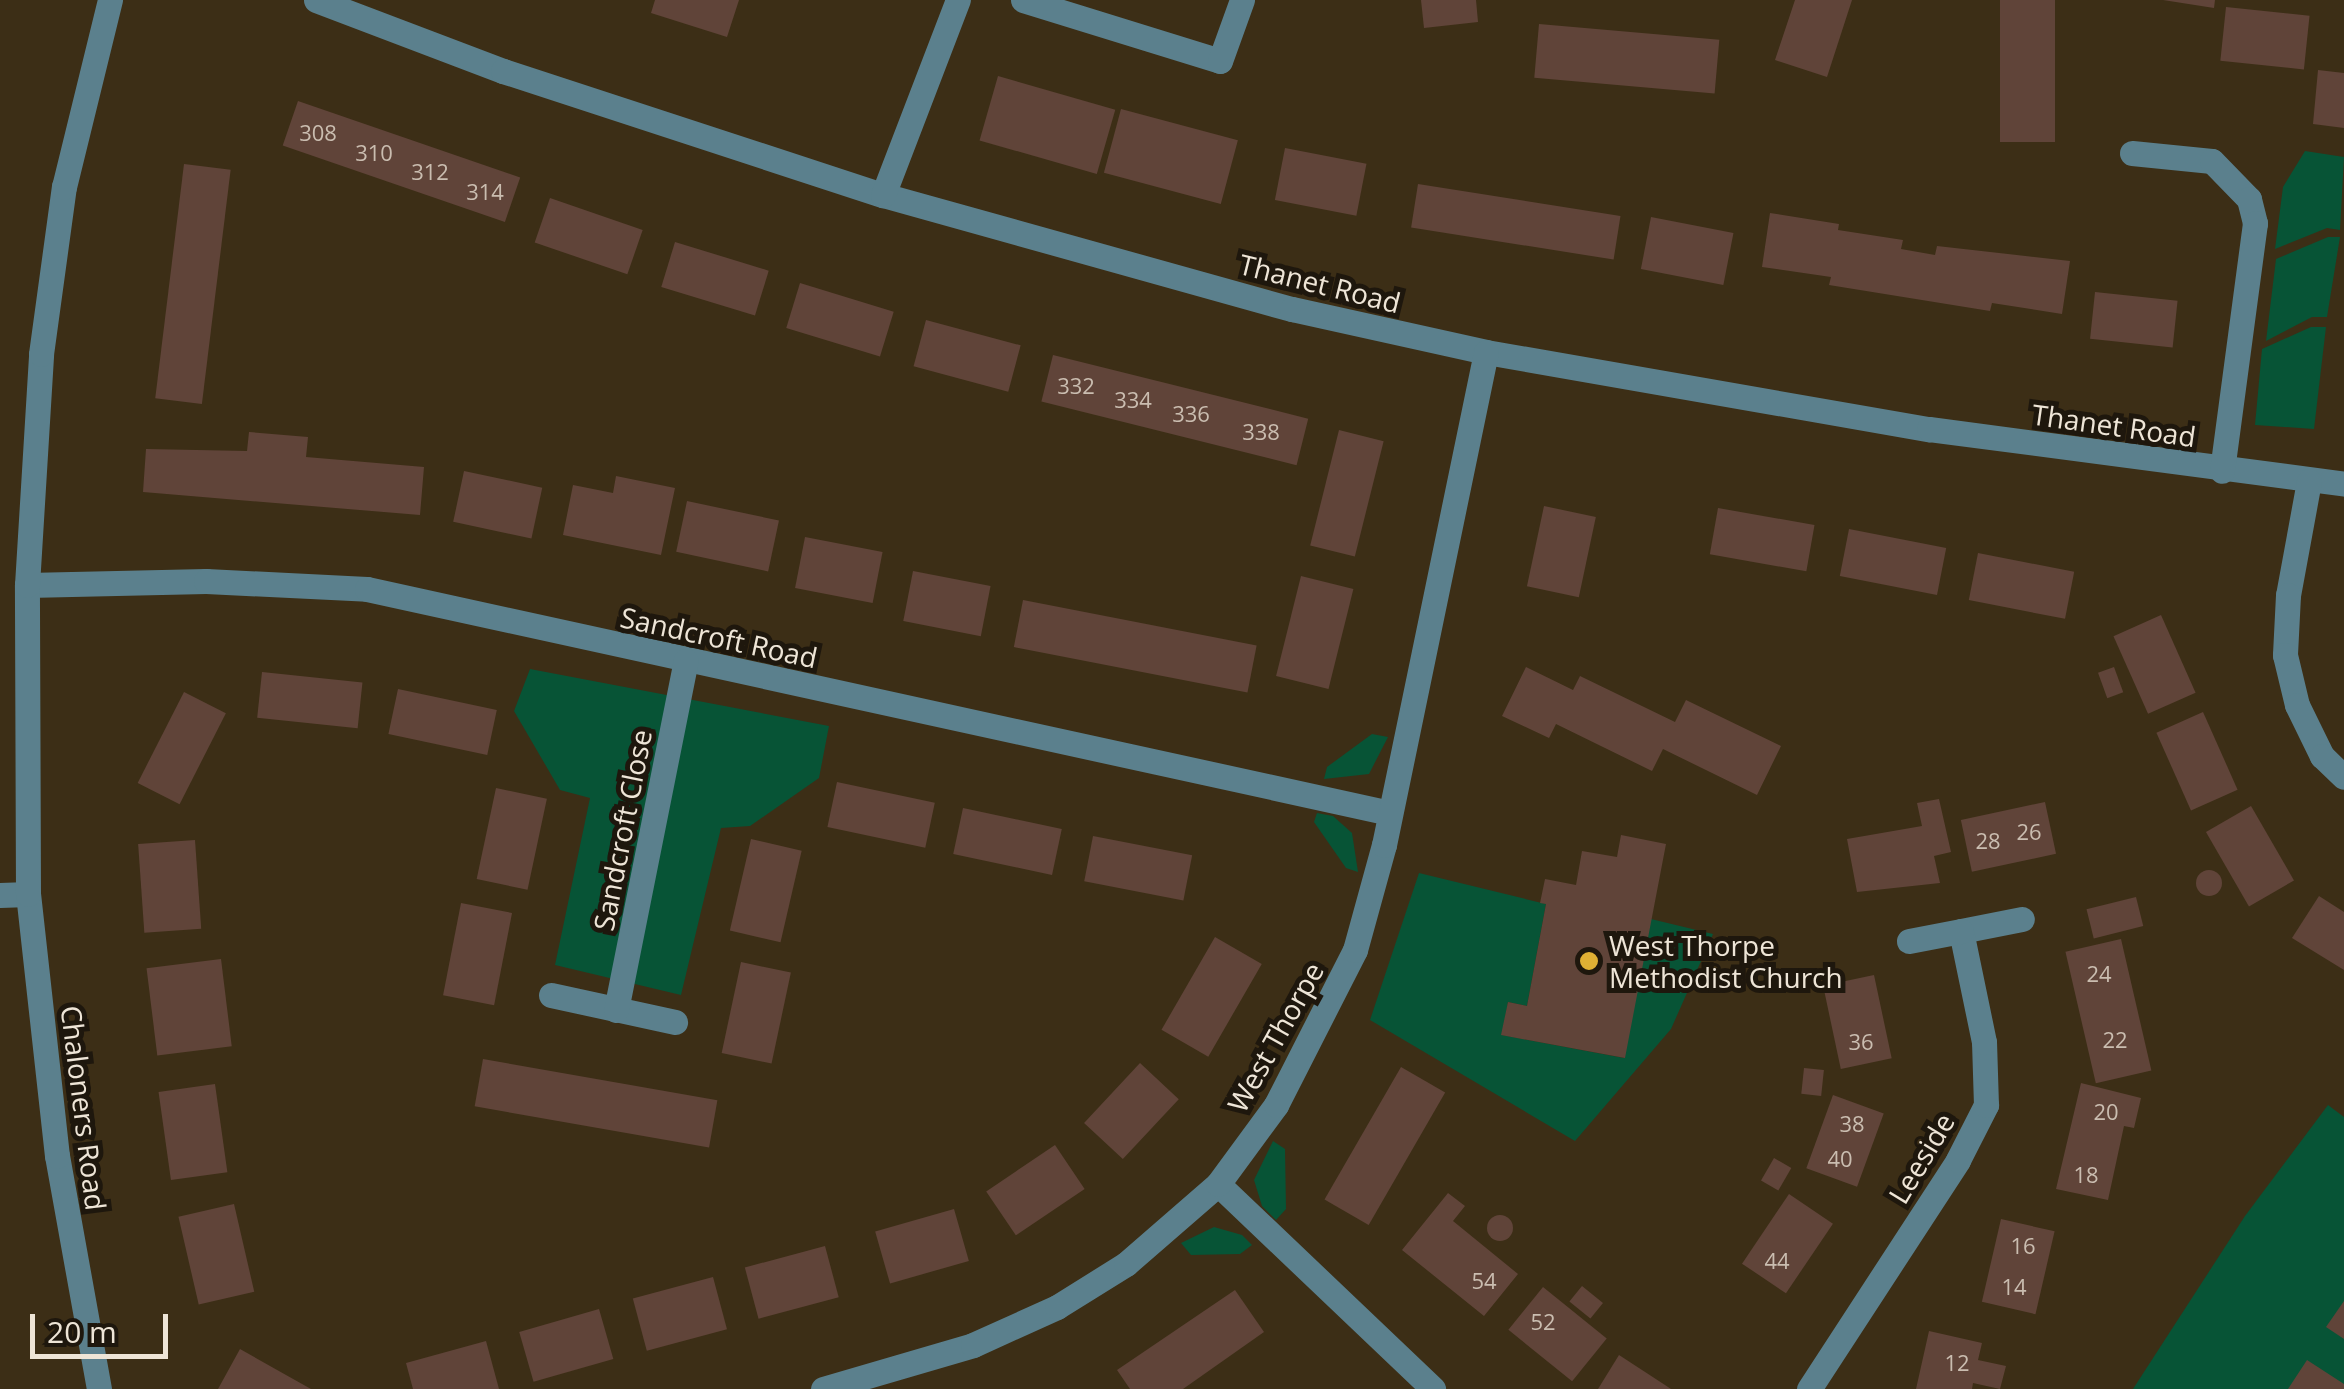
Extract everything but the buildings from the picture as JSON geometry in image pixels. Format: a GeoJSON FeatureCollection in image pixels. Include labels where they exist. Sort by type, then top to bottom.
{"type":"FeatureCollection","features":[{"type":"Feature","properties":{"kind":"street","name":"Chaloners Road"},"geometry":{"type":"LineString","coordinates":[[99,1389],[56,1156],[28,894],[27,585],[41,354],[62,205],[110,0]]}},
{"type":"Feature","properties":{"kind":"street","name":"Thanet Road"},"geometry":{"type":"LineString","coordinates":[[316,0],[503,71],[883,194],[1292,309],[1486,352],[1929,429],[2222,471],[2344,484]]}},
{"type":"Feature","properties":{"kind":"street"},"geometry":{"type":"LineString","coordinates":[[883,194],[958,0]]}},
{"type":"Feature","properties":{"kind":"street"},"geometry":{"type":"LineString","coordinates":[[1023,0],[1220,60],[1242,0]]}},
{"type":"Feature","properties":{"kind":"street"},"geometry":{"type":"LineString","coordinates":[[2132,154],[2212,161],[2249,199],[2254,223],[2222,471]]}},
{"type":"Feature","properties":{"kind":"street","name":"West Thorpe"},"geometry":{"type":"LineString","coordinates":[[823,1389],[973,1345],[1057,1306],[1126,1264],[1218,1184],[1276,1105],[1321,1028],[1356,950],[1390,813],[1486,352]]}},
{"type":"Feature","properties":{"kind":"street"},"geometry":{"type":"LineString","coordinates":[[2309,482],[2288,595],[2285,655],[2297,705],[2322,756],[2344,777]]}},
{"type":"Feature","properties":{"kind":"street","name":"Sandcroft Road"},"geometry":{"type":"LineString","coordinates":[[27,585],[206,581],[366,589],[1390,813]]}},
{"type":"Feature","properties":{"kind":"street","name":"Sandcroft Close"},"geometry":{"type":"LineString","coordinates":[[616,1010],[686,661]]}},
{"type":"Feature","properties":{"kind":"street"},"geometry":{"type":"LineString","coordinates":[[0,895],[28,894]]}},
{"type":"Feature","properties":{"kind":"street"},"geometry":{"type":"LineString","coordinates":[[1909,940],[2022,919]]}},
{"type":"Feature","properties":{"kind":"street","name":"Leeside"},"geometry":{"type":"LineString","coordinates":[[1808,1389],[1958,1160],[1986,1105],[1984,1042],[1961,931]]}},
{"type":"Feature","properties":{"kind":"street"},"geometry":{"type":"LineString","coordinates":[[550,995],[675,1022]]}},
{"type":"Feature","properties":{"kind":"street"},"geometry":{"type":"LineString","coordinates":[[1218,1184],[1433,1389]]}},
{"type":"Feature","properties":{"kind":"green space"},"geometry":{"type":"Polygon","coordinates":[[[2305,151],[2344,157],[2340,230],[2327,228],[2275,249],[2283,187],[2305,151]]]}},
{"type":"Feature","properties":{"kind":"green space"},"geometry":{"type":"Polygon","coordinates":[[[2328,237],[2340,237],[2327,317],[2312,317],[2266,341],[2276,259],[2328,237]]]}},
{"type":"Feature","properties":{"kind":"green space"},"geometry":{"type":"Polygon","coordinates":[[[2311,327],[2326,327],[2314,429],[2255,425],[2262,349],[2311,327]]]}},
{"type":"Feature","properties":{"kind":"green space"},"geometry":{"type":"Polygon","coordinates":[[[530,669],[829,726],[819,778],[750,826],[721,828],[681,995],[555,965],[590,798],[560,790],[514,711],[530,669]]]}},
{"type":"Feature","properties":{"kind":"green space"},"geometry":{"type":"Polygon","coordinates":[[[1372,734],[1388,737],[1369,774],[1324,779],[1327,767],[1372,734]]]}},
{"type":"Feature","properties":{"kind":"green space"},"geometry":{"type":"Polygon","coordinates":[[[1317,813],[1333,816],[1352,833],[1358,872],[1346,868],[1314,822],[1317,813]]]}},
{"type":"Feature","properties":{"kind":"green space"},"geometry":{"type":"Polygon","coordinates":[[[1419,873],[1546,904],[1527,1006],[1508,1002],[1502,1035],[1624,1058],[1651,919],[1713,934],[1671,1029],[1575,1141],[1370,1020],[1419,873]]]}},
{"type":"Feature","properties":{"kind":"green space"},"geometry":{"type":"Polygon","coordinates":[[[2328,1105],[2344,1117],[2344,1389],[2133,1389],[2245,1216],[2328,1105]]]}},
{"type":"Feature","properties":{"kind":"green space"},"geometry":{"type":"Polygon","coordinates":[[[1273,1141],[1285,1149],[1286,1209],[1276,1220],[1262,1206],[1254,1180],[1273,1141]]]}},
{"type":"Feature","properties":{"kind":"green space"},"geometry":{"type":"Polygon","coordinates":[[[1214,1227],[1242,1235],[1252,1245],[1240,1254],[1191,1255],[1181,1243],[1214,1227]]]}},
{"type":"Feature","properties":{"kind":"place","name":"West Thorpe Methodist Church"},"geometry":{"type":"Point","coordinates":[1589,961]}}]}
